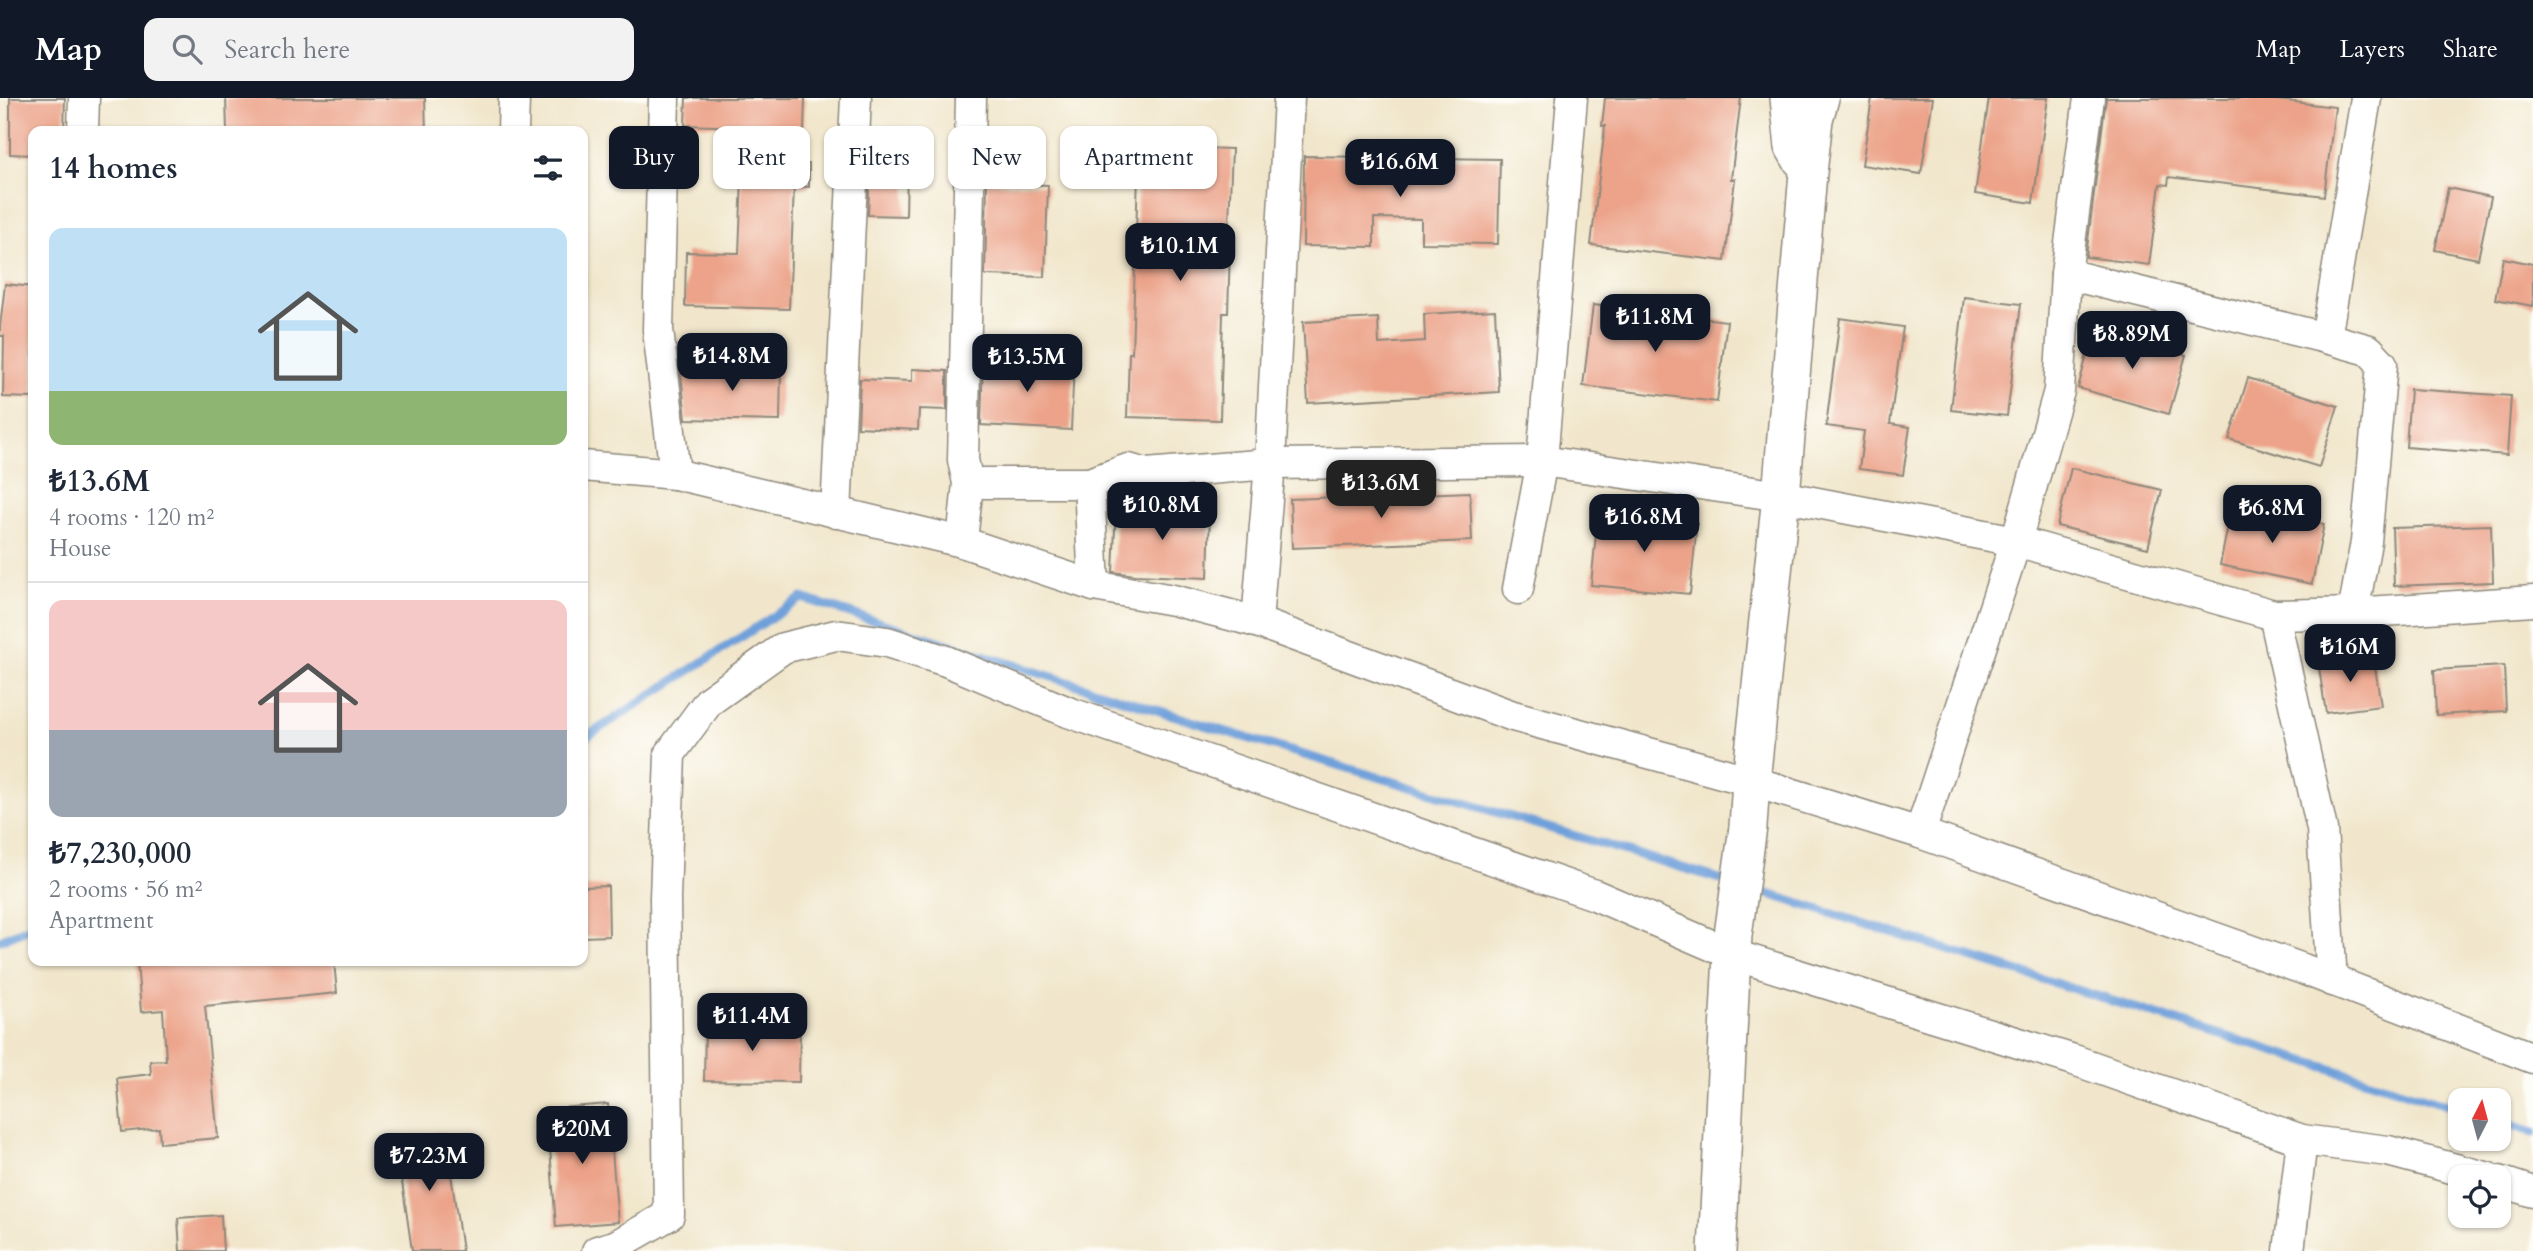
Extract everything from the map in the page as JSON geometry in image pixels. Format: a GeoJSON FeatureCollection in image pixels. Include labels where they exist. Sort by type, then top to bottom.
{"type":"FeatureCollection","features":[{"type":"Feature","properties":{"kind":"street"},"geometry":{"type":"LineString","coordinates":[[83,126],[84,98]]}},
{"type":"Feature","properties":{"kind":"street"},"geometry":{"type":"LineString","coordinates":[[513,126],[514,98]]}},
{"type":"Feature","properties":{"kind":"street"},"geometry":{"type":"LineString","coordinates":[[664,98],[658,330],[675,474]]}},
{"type":"Feature","properties":{"kind":"street"},"geometry":{"type":"LineString","coordinates":[[836,513],[856,98]]}},
{"type":"Feature","properties":{"kind":"street"},"geometry":{"type":"LineString","coordinates":[[962,542],[968,483],[962,460],[971,98]]}},
{"type":"Feature","properties":{"kind":"street"},"geometry":{"type":"LineString","coordinates":[[1257,621],[1270,464],[1289,98]]}},
{"type":"Feature","properties":{"kind":"street"},"geometry":{"type":"LineString","coordinates":[[1518,589],[1542,461],[1572,98]]}},
{"type":"Feature","properties":{"kind":"street"},"geometry":{"type":"LineString","coordinates":[[1788,98],[1794,147],[1808,173]]}},
{"type":"Feature","properties":{"kind":"street"},"geometry":{"type":"LineString","coordinates":[[1717,1251],[1733,945],[1748,827],[1781,496],[1808,173],[1814,119],[1820,98]]}},
{"type":"Feature","properties":{"kind":"street"},"geometry":{"type":"LineString","coordinates":[[1920,833],[2016,541],[2059,391],[2066,274],[2089,98]]}},
{"type":"Feature","properties":{"kind":"street"},"geometry":{"type":"LineString","coordinates":[[2326,338],[2366,98]]}},
{"type":"Feature","properties":{"kind":"street"},"geometry":{"type":"LineString","coordinates":[[2066,274],[2369,350],[2382,364],[2366,541],[2353,613]]}},
{"type":"Feature","properties":{"kind":"street"},"geometry":{"type":"LineString","coordinates":[[968,483],[1089,483],[1128,469],[1146,474],[1270,464],[1542,461],[1781,496],[2016,541],[2273,615],[2353,613],[2533,601]]}},
{"type":"Feature","properties":{"kind":"street"},"geometry":{"type":"LineString","coordinates":[[588,466],[675,474],[962,542],[1094,586],[1172,600],[1257,621],[1513,716],[1751,781],[1920,833],[2332,981],[2533,1058]]}},
{"type":"Feature","properties":{"kind":"street"},"geometry":{"type":"LineString","coordinates":[[1089,483],[1094,586]]}},
{"type":"Feature","properties":{"kind":"street"},"geometry":{"type":"LineString","coordinates":[[2273,615],[2322,829],[2332,981]]}},
{"type":"Feature","properties":{"kind":"street"},"geometry":{"type":"LineString","coordinates":[[597,1251],[617,1245],[669,1215],[666,898],[670,754],[709,701],[783,648],[836,635],[887,642],[934,657],[1068,712],[1733,945],[2302,1140],[2388,1151],[2448,1167]]}},
{"type":"Feature","properties":{"kind":"street"},"geometry":{"type":"LineString","coordinates":[[2289,1251],[2302,1140]]}},
{"type":"Feature","properties":{"kind":"street"},"geometry":{"type":"LineString","coordinates":[[2511,1185],[2533,1192]]}},
{"type":"Feature","properties":{"kind":"building"},"geometry":{"type":"Polygon","coordinates":[[[10,98],[65,98],[64,126],[28,126],[28,155],[10,154],[10,98]]]}},
{"type":"Feature","properties":{"kind":"building"},"geometry":{"type":"Polygon","coordinates":[[[226,98],[425,98],[426,126],[227,126],[226,98]]]}},
{"type":"Feature","properties":{"kind":"building"},"geometry":{"type":"Polygon","coordinates":[[[686,98],[805,98],[804,126],[685,125],[686,98]]]}},
{"type":"Feature","properties":{"kind":"building"},"geometry":{"type":"Polygon","coordinates":[[[1605,98],[1741,98],[1725,261],[1591,245],[1605,126],[1602,126],[1605,98]]]}},
{"type":"Feature","properties":{"kind":"building"},"geometry":{"type":"Polygon","coordinates":[[[1872,98],[1933,98],[1921,174],[1862,165],[1872,98]]]}},
{"type":"Feature","properties":{"kind":"building"},"geometry":{"type":"Polygon","coordinates":[[[1989,98],[2048,98],[2033,203],[1975,194],[1989,98]]]}},
{"type":"Feature","properties":{"kind":"building"},"geometry":{"type":"Polygon","coordinates":[[[2106,98],[2262,98],[2335,107],[2324,196],[2169,177],[2168,185],[2160,184],[2149,265],[2086,257],[2106,98]]]}},
{"type":"Feature","properties":{"kind":"building"},"geometry":{"type":"Polygon","coordinates":[[[1217,149],[1232,149],[1228,313],[1223,313],[1220,420],[1127,417],[1129,353],[1132,353],[1138,189],[1217,189],[1217,149]]]}},
{"type":"Feature","properties":{"kind":"building"},"geometry":{"type":"Polygon","coordinates":[[[1304,156],[1500,159],[1498,244],[1421,243],[1421,219],[1374,218],[1374,247],[1303,246],[1304,156]]]}},
{"type":"Feature","properties":{"kind":"building"},"geometry":{"type":"Polygon","coordinates":[[[1048,185],[1045,277],[985,275],[987,189],[1046,189],[1048,185]]]}},
{"type":"Feature","properties":{"kind":"building"},"geometry":{"type":"Polygon","coordinates":[[[2448,188],[2491,197],[2478,259],[2435,250],[2448,188]]]}},
{"type":"Feature","properties":{"kind":"building"},"geometry":{"type":"Polygon","coordinates":[[[742,189],[794,189],[789,309],[685,306],[686,252],[739,253],[742,189]]]}},
{"type":"Feature","properties":{"kind":"building"},"geometry":{"type":"Polygon","coordinates":[[[869,189],[907,189],[906,216],[868,215],[869,189]]]}},
{"type":"Feature","properties":{"kind":"building"},"geometry":{"type":"Polygon","coordinates":[[[2503,258],[2533,264],[2533,306],[2495,299],[2503,258]]]}},
{"type":"Feature","properties":{"kind":"building"},"geometry":{"type":"Polygon","coordinates":[[[5,284],[28,286],[28,398],[3,397],[4,336],[0,336],[5,284]]]}},
{"type":"Feature","properties":{"kind":"building"},"geometry":{"type":"Polygon","coordinates":[[[1964,297],[2021,304],[2007,416],[1951,410],[1964,297]]]}},
{"type":"Feature","properties":{"kind":"building"},"geometry":{"type":"Polygon","coordinates":[[[1593,305],[1727,321],[1717,402],[1583,386],[1593,305]]]}},
{"type":"Feature","properties":{"kind":"building"},"geometry":{"type":"Polygon","coordinates":[[[1495,310],[1499,392],[1308,403],[1303,322],[1378,318],[1379,344],[1425,341],[1424,314],[1495,310]]]}},
{"type":"Feature","properties":{"kind":"building"},"geometry":{"type":"Polygon","coordinates":[[[1840,318],[1903,327],[1890,424],[1910,427],[1903,475],[1859,469],[1864,431],[1826,426],[1840,318]]]}},
{"type":"Feature","properties":{"kind":"building"},"geometry":{"type":"Polygon","coordinates":[[[2094,329],[2186,355],[2169,414],[2078,388],[2094,329]]]}},
{"type":"Feature","properties":{"kind":"building"},"geometry":{"type":"Polygon","coordinates":[[[983,360],[1074,363],[1071,430],[981,425],[983,360]]]}},
{"type":"Feature","properties":{"kind":"building"},"geometry":{"type":"Polygon","coordinates":[[[680,365],[781,367],[780,421],[686,419],[680,365]]]}},
{"type":"Feature","properties":{"kind":"building"},"geometry":{"type":"Polygon","coordinates":[[[912,369],[947,371],[947,410],[919,409],[918,430],[858,427],[860,379],[912,381],[912,369]]]}},
{"type":"Feature","properties":{"kind":"building"},"geometry":{"type":"Polygon","coordinates":[[[2248,378],[2338,406],[2319,467],[2229,439],[2248,378]]]}},
{"type":"Feature","properties":{"kind":"building"},"geometry":{"type":"Polygon","coordinates":[[[2410,389],[2511,396],[2507,455],[2406,447],[2410,389]]]}},
{"type":"Feature","properties":{"kind":"building"},"geometry":{"type":"Polygon","coordinates":[[[2071,468],[2162,490],[2148,548],[2057,526],[2071,468]]]}},
{"type":"Feature","properties":{"kind":"building"},"geometry":{"type":"Polygon","coordinates":[[[1470,492],[1472,541],[1292,548],[1290,499],[1470,492]]]}},
{"type":"Feature","properties":{"kind":"building"},"geometry":{"type":"Polygon","coordinates":[[[1116,506],[1210,510],[1208,578],[1113,572],[1116,506]]]}},
{"type":"Feature","properties":{"kind":"building"},"geometry":{"type":"Polygon","coordinates":[[[2232,506],[2324,524],[2312,584],[2220,565],[2232,506]]]}},
{"type":"Feature","properties":{"kind":"building"},"geometry":{"type":"Polygon","coordinates":[[[1598,514],[1697,524],[1690,594],[1591,585],[1598,514]]]}},
{"type":"Feature","properties":{"kind":"building"},"geometry":{"type":"Polygon","coordinates":[[[2491,525],[2493,582],[2394,586],[2392,528],[2491,525]]]}},
{"type":"Feature","properties":{"kind":"building"},"geometry":{"type":"Polygon","coordinates":[[[2373,654],[2381,706],[2326,713],[2318,662],[2373,654]]]}},
{"type":"Feature","properties":{"kind":"building"},"geometry":{"type":"Polygon","coordinates":[[[2504,666],[2506,711],[2436,715],[2434,670],[2504,666]]]}},
{"type":"Feature","properties":{"kind":"building"},"geometry":{"type":"Polygon","coordinates":[[[608,886],[609,936],[588,937],[588,887],[608,886]]]}},
{"type":"Feature","properties":{"kind":"building"},"geometry":{"type":"Polygon","coordinates":[[[137,966],[334,966],[337,993],[205,1006],[218,1138],[160,1143],[159,1128],[122,1132],[117,1078],[151,1074],[150,1061],[166,1060],[163,1010],[141,1012],[137,966]]]}},
{"type":"Feature","properties":{"kind":"building"},"geometry":{"type":"Polygon","coordinates":[[[705,1025],[800,1025],[799,1082],[704,1081],[705,1025]]]}},
{"type":"Feature","properties":{"kind":"building"},"geometry":{"type":"Polygon","coordinates":[[[608,1104],[618,1222],[556,1227],[547,1109],[608,1104]]]}},
{"type":"Feature","properties":{"kind":"building"},"geometry":{"type":"Polygon","coordinates":[[[445,1132],[462,1251],[412,1251],[396,1140],[445,1132]]]}},
{"type":"Feature","properties":{"kind":"building"},"geometry":{"type":"Polygon","coordinates":[[[221,1215],[223,1251],[180,1251],[178,1218],[221,1215]]]}},
{"type":"Feature","properties":{"kind":"waterway"},"geometry":{"type":"LineString","coordinates":[[588,736],[802,598],[1217,729],[1733,883]]}},
{"type":"Feature","properties":{"kind":"waterway"},"geometry":{"type":"LineString","coordinates":[[1746,887],[2448,1105]]}},
{"type":"Feature","properties":{"kind":"waterway"},"geometry":{"type":"LineString","coordinates":[[0,940],[28,928]]}},
{"type":"Feature","properties":{"kind":"waterway"},"geometry":{"type":"LineString","coordinates":[[2511,1125],[2533,1132]]}}]}
